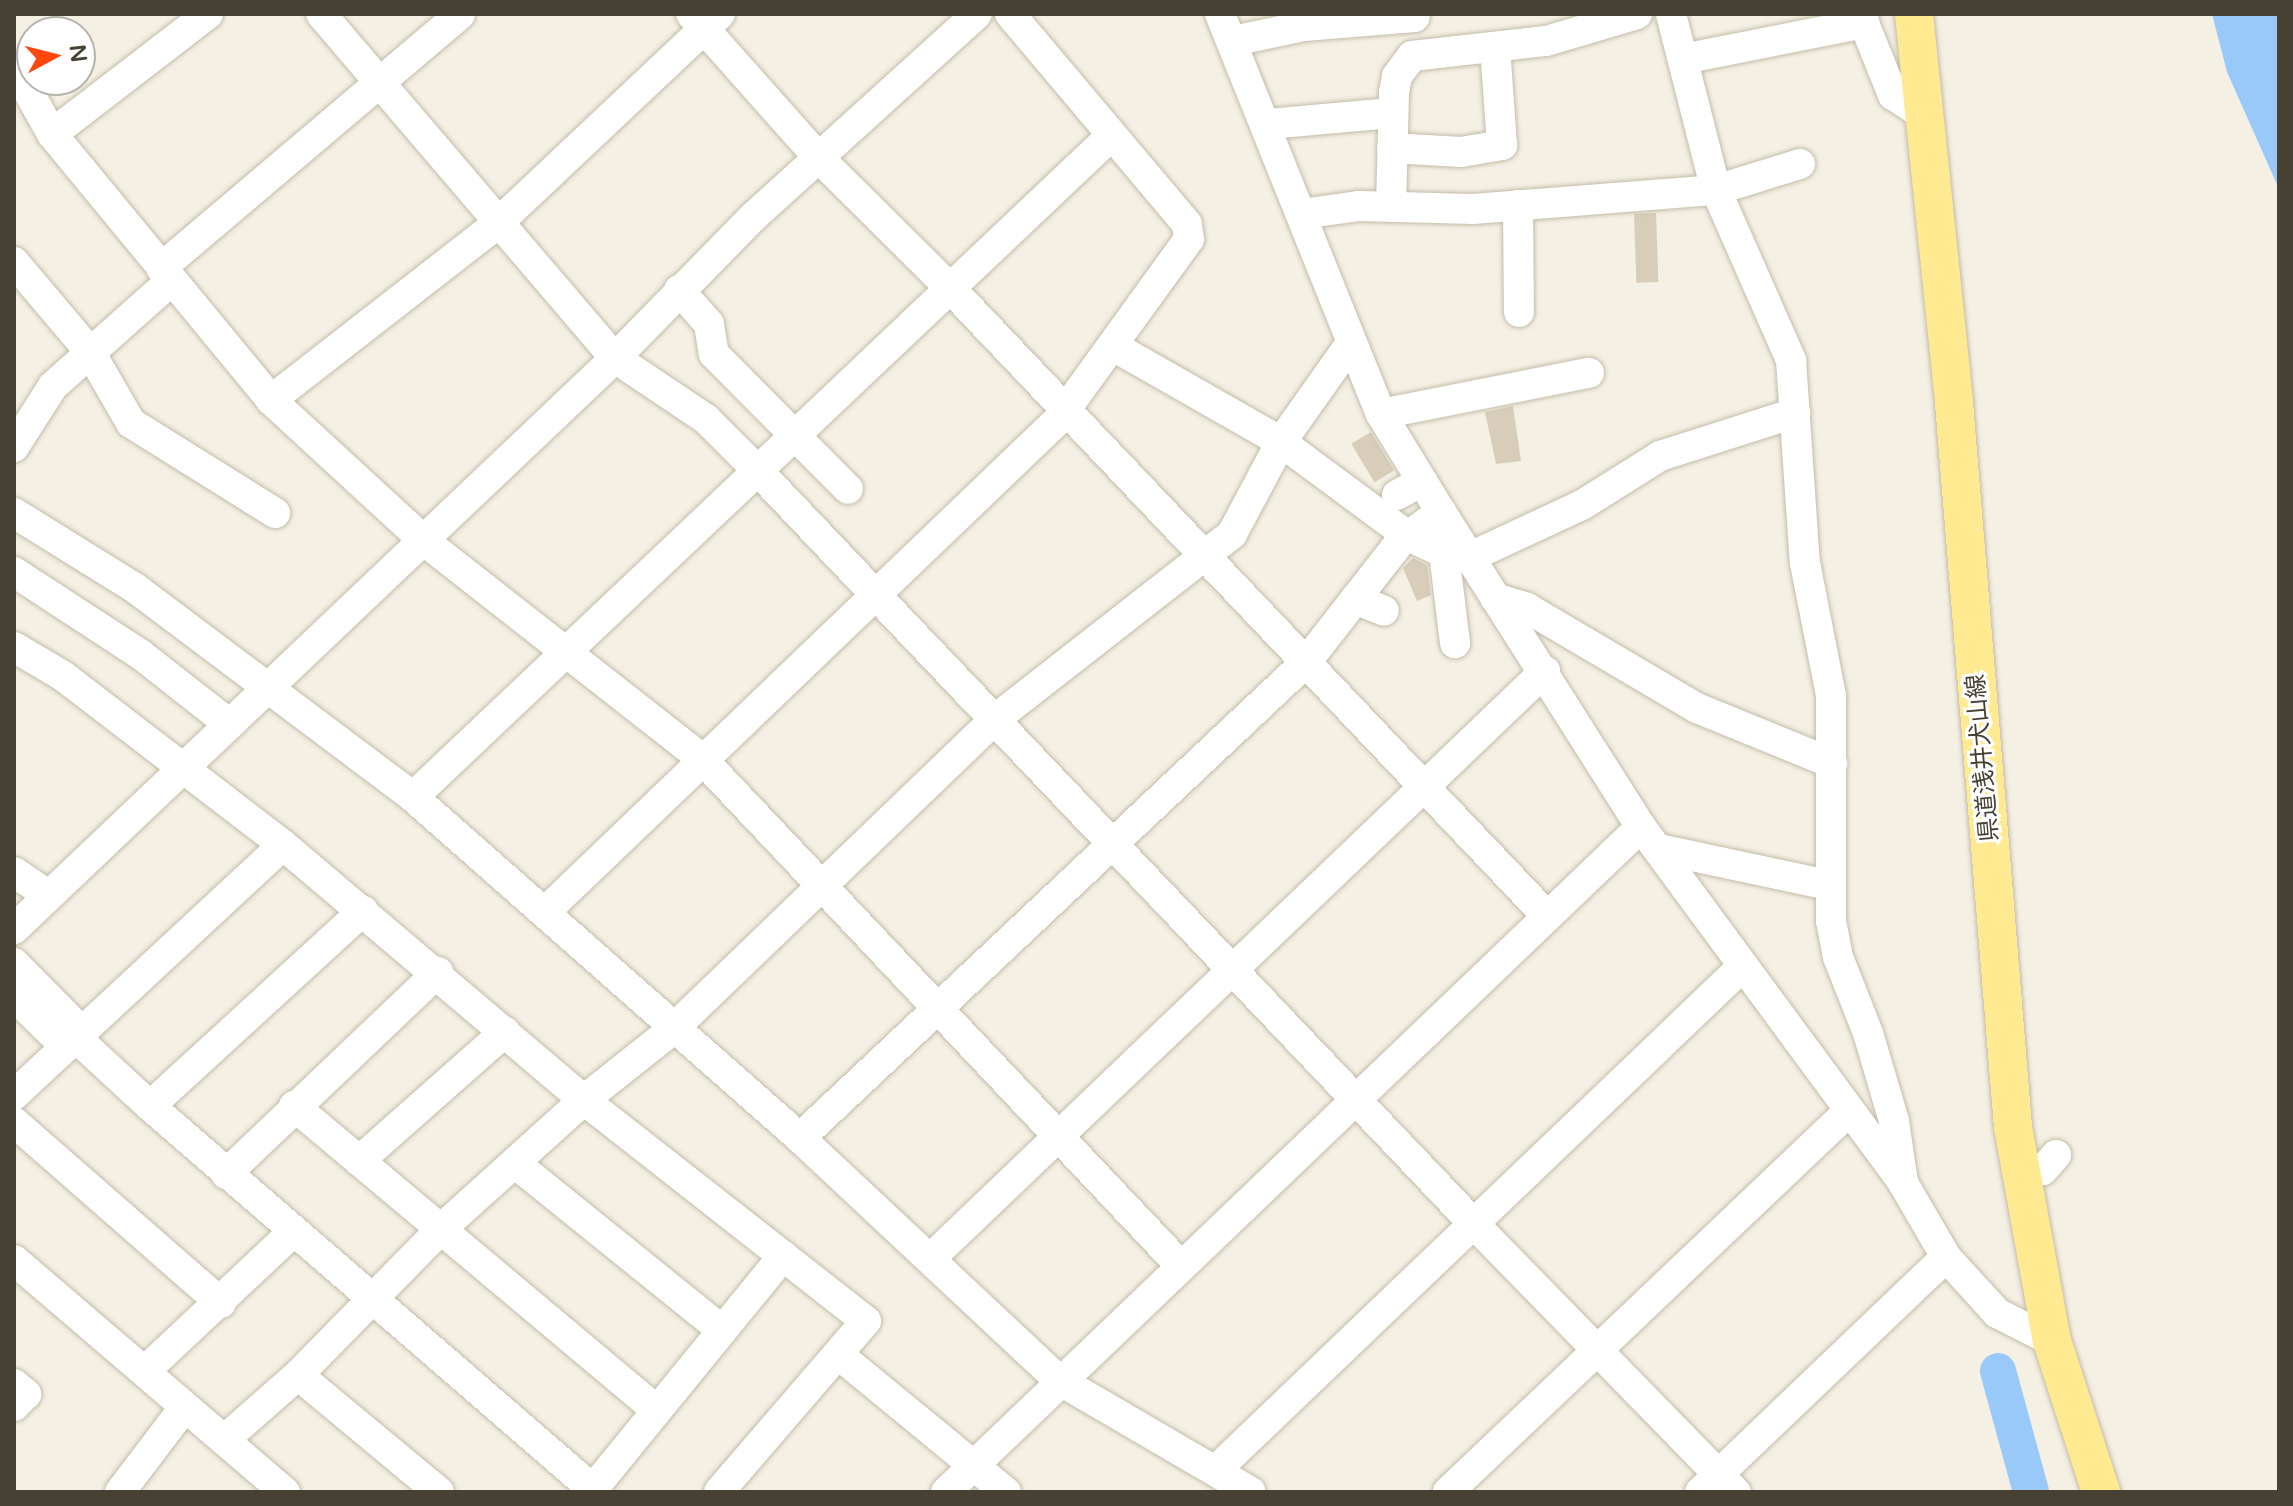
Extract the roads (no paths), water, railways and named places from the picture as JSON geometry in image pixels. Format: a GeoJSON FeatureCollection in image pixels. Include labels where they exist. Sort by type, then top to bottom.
{"type":"FeatureCollection","features":[{"type":"Feature","properties":{"kind":"main road","name":"県道浅井犬山線"},"geometry":{"type":"LineString","coordinates":[[1914,14],[1954,403],[2003,1030],[2021,1173],[2052,1341],[2101,1492]]}},
{"type":"Feature","properties":{"kind":"street"},"geometry":{"type":"LineString","coordinates":[[52,134],[208,14]]}},
{"type":"Feature","properties":{"kind":"street"},"geometry":{"type":"LineString","coordinates":[[321,14],[615,358],[706,419],[757,470],[1596,1350],[1718,1486],[1946,1257]]}},
{"type":"Feature","properties":{"kind":"street"},"geometry":{"type":"LineString","coordinates":[[14,447],[53,386],[166,274],[379,82],[460,14]]}},
{"type":"Feature","properties":{"kind":"street"},"geometry":{"type":"LineString","coordinates":[[14,929],[615,358],[679,290],[818,157],[977,14]]}},
{"type":"Feature","properties":{"kind":"street"},"geometry":{"type":"LineString","coordinates":[[545,912],[1066,411],[1189,239],[1187,224],[1168,186],[1111,136],[1010,14]]}},
{"type":"Feature","properties":{"kind":"street"},"geometry":{"type":"LineString","coordinates":[[1220,14],[1268,124],[1410,488],[1441,512],[1457,555],[1495,598],[1545,671],[1650,838],[1847,1113],[1903,1183],[1946,1257],[1997,1313],[2052,1341]]}},
{"type":"Feature","properties":{"kind":"street"},"geometry":{"type":"LineString","coordinates":[[1391,207],[1392,113],[1397,76],[1419,52],[1546,41],[1637,14]]}},
{"type":"Feature","properties":{"kind":"street"},"geometry":{"type":"LineString","coordinates":[[1671,14],[1716,190],[1791,360],[1805,563],[1831,696],[1828,885],[1838,957],[1868,1033],[1894,1121],[1903,1183]]}},
{"type":"Feature","properties":{"kind":"street"},"geometry":{"type":"LineString","coordinates":[[1233,41],[1303,20],[1415,15],[1419,52]]}},
{"type":"Feature","properties":{"kind":"street"},"geometry":{"type":"LineString","coordinates":[[271,400],[498,223],[705,19],[818,157],[950,288],[1547,916]]}},
{"type":"Feature","properties":{"kind":"street"},"geometry":{"type":"LineString","coordinates":[[1683,59],[1863,19],[1893,95],[1925,116]]}},
{"type":"Feature","properties":{"kind":"street"},"geometry":{"type":"LineString","coordinates":[[1392,148],[1461,152],[1502,145],[1495,47]]}},
{"type":"Feature","properties":{"kind":"street"},"geometry":{"type":"LineString","coordinates":[[14,66],[52,134],[271,400],[423,540],[563,653],[702,759],[1180,1265]]}},
{"type":"Feature","properties":{"kind":"street"},"geometry":{"type":"LineString","coordinates":[[1268,124],[1392,113]]}},
{"type":"Feature","properties":{"kind":"street"},"geometry":{"type":"LineString","coordinates":[[413,797],[1111,136]]}},
{"type":"Feature","properties":{"kind":"street"},"geometry":{"type":"LineString","coordinates":[[1302,214],[1391,207],[1518,205],[1716,190],[1800,164]]}},
{"type":"Feature","properties":{"kind":"street"},"geometry":{"type":"LineString","coordinates":[[1518,205],[1519,312]]}},
{"type":"Feature","properties":{"kind":"street"},"geometry":{"type":"LineString","coordinates":[[14,262],[90,352],[131,423],[275,513]]}},
{"type":"Feature","properties":{"kind":"street"},"geometry":{"type":"LineString","coordinates":[[679,290],[709,324],[714,354],[848,489]]}},
{"type":"Feature","properties":{"kind":"street"},"geometry":{"type":"LineString","coordinates":[[224,1440],[298,1375],[441,1229],[584,1100],[672,1030],[994,720],[1232,534],[1281,442],[1351,343]]}},
{"type":"Feature","properties":{"kind":"street"},"geometry":{"type":"LineString","coordinates":[[1113,346],[1281,442],[1408,536],[1457,555],[1582,505],[1660,456],[1795,413]]}},
{"type":"Feature","properties":{"kind":"street"},"geometry":{"type":"LineString","coordinates":[[1381,414],[1589,373]]}},
{"type":"Feature","properties":{"kind":"street"},"geometry":{"type":"LineString","coordinates":[[800,1138],[941,1009],[1307,661],[1408,536],[1441,512]]}},
{"type":"Feature","properties":{"kind":"street"},"geometry":{"type":"LineString","coordinates":[[14,513],[80,552],[197,633],[265,690],[413,797],[545,912],[672,1030],[800,1138],[1059,1380],[1251,1492]]}},
{"type":"Feature","properties":{"kind":"street"},"geometry":{"type":"LineString","coordinates":[[56,597],[80,552]]}},
{"type":"Feature","properties":{"kind":"street"},"geometry":{"type":"LineString","coordinates":[[1455,643],[1457,555]]}},
{"type":"Feature","properties":{"kind":"street"},"geometry":{"type":"LineString","coordinates":[[14,572],[140,654],[228,723]]}},
{"type":"Feature","properties":{"kind":"street"},"geometry":{"type":"LineString","coordinates":[[1495,598],[1527,608],[1697,708],[1832,763]]}},
{"type":"Feature","properties":{"kind":"street"},"geometry":{"type":"LineString","coordinates":[[1355,599],[1384,611]]}},
{"type":"Feature","properties":{"kind":"street"},"geometry":{"type":"LineString","coordinates":[[14,647],[63,676],[283,845],[438,972],[584,1100],[866,1321],[719,1492]]}},
{"type":"Feature","properties":{"kind":"street"},"geometry":{"type":"LineString","coordinates":[[930,1259],[1059,1139],[1231,970],[1545,671]]}},
{"type":"Feature","properties":{"kind":"street"},"geometry":{"type":"LineString","coordinates":[[1650,838],[1828,885]]}},
{"type":"Feature","properties":{"kind":"street"},"geometry":{"type":"LineString","coordinates":[[946,1492],[1059,1380],[1547,916],[1650,838]]}},
{"type":"Feature","properties":{"kind":"street"},"geometry":{"type":"LineString","coordinates":[[14,1095],[283,845]]}},
{"type":"Feature","properties":{"kind":"street"},"geometry":{"type":"LineString","coordinates":[[14,872],[49,896]]}},
{"type":"Feature","properties":{"kind":"street"},"geometry":{"type":"LineString","coordinates":[[150,1106],[363,911]]}},
{"type":"Feature","properties":{"kind":"street"},"geometry":{"type":"LineString","coordinates":[[14,963],[72,1038]]}},
{"type":"Feature","properties":{"kind":"street"},"geometry":{"type":"LineString","coordinates":[[1216,1470],[1476,1226],[1743,966]]}},
{"type":"Feature","properties":{"kind":"street"},"geometry":{"type":"LineString","coordinates":[[226,1174],[438,972]]}},
{"type":"Feature","properties":{"kind":"street"},"geometry":{"type":"LineString","coordinates":[[14,996],[85,1046],[226,1174],[595,1491],[655,1409],[783,1256]]}},
{"type":"Feature","properties":{"kind":"street"},"geometry":{"type":"LineString","coordinates":[[359,1161],[505,1032]]}},
{"type":"Feature","properties":{"kind":"street"},"geometry":{"type":"LineString","coordinates":[[294,1106],[655,1409]]}},
{"type":"Feature","properties":{"kind":"street"},"geometry":{"type":"LineString","coordinates":[[1448,1492],[1847,1113]]}},
{"type":"Feature","properties":{"kind":"street"},"geometry":{"type":"LineString","coordinates":[[14,1122],[221,1303]]}},
{"type":"Feature","properties":{"kind":"street"},"geometry":{"type":"LineString","coordinates":[[2021,1173],[2043,1170],[2056,1155]]}},
{"type":"Feature","properties":{"kind":"street"},"geometry":{"type":"LineString","coordinates":[[516,1164],[722,1330]]}},
{"type":"Feature","properties":{"kind":"street"},"geometry":{"type":"LineString","coordinates":[[145,1371],[221,1303],[293,1232]]}},
{"type":"Feature","properties":{"kind":"street"},"geometry":{"type":"LineString","coordinates":[[14,1260],[145,1371],[183,1409],[285,1492]]}},
{"type":"Feature","properties":{"kind":"street"},"geometry":{"type":"LineString","coordinates":[[839,1355],[1006,1492]]}},
{"type":"Feature","properties":{"kind":"street"},"geometry":{"type":"LineString","coordinates":[[298,1375],[439,1492]]}},
{"type":"Feature","properties":{"kind":"street"},"geometry":{"type":"LineString","coordinates":[[14,1384],[26,1394],[14,1406]]}},
{"type":"Feature","properties":{"kind":"street"},"geometry":{"type":"LineString","coordinates":[[120,1492],[183,1409]]}},
{"type":"Feature","properties":{"kind":"water"},"geometry":{"type":"Polygon","coordinates":[[[2212,14],[2279,14],[2279,189],[2227,72],[2212,14]]]}},
{"type":"Feature","properties":{"kind":"waterway"},"geometry":{"type":"LineString","coordinates":[[1998,1371],[2031,1492]]}}]}
